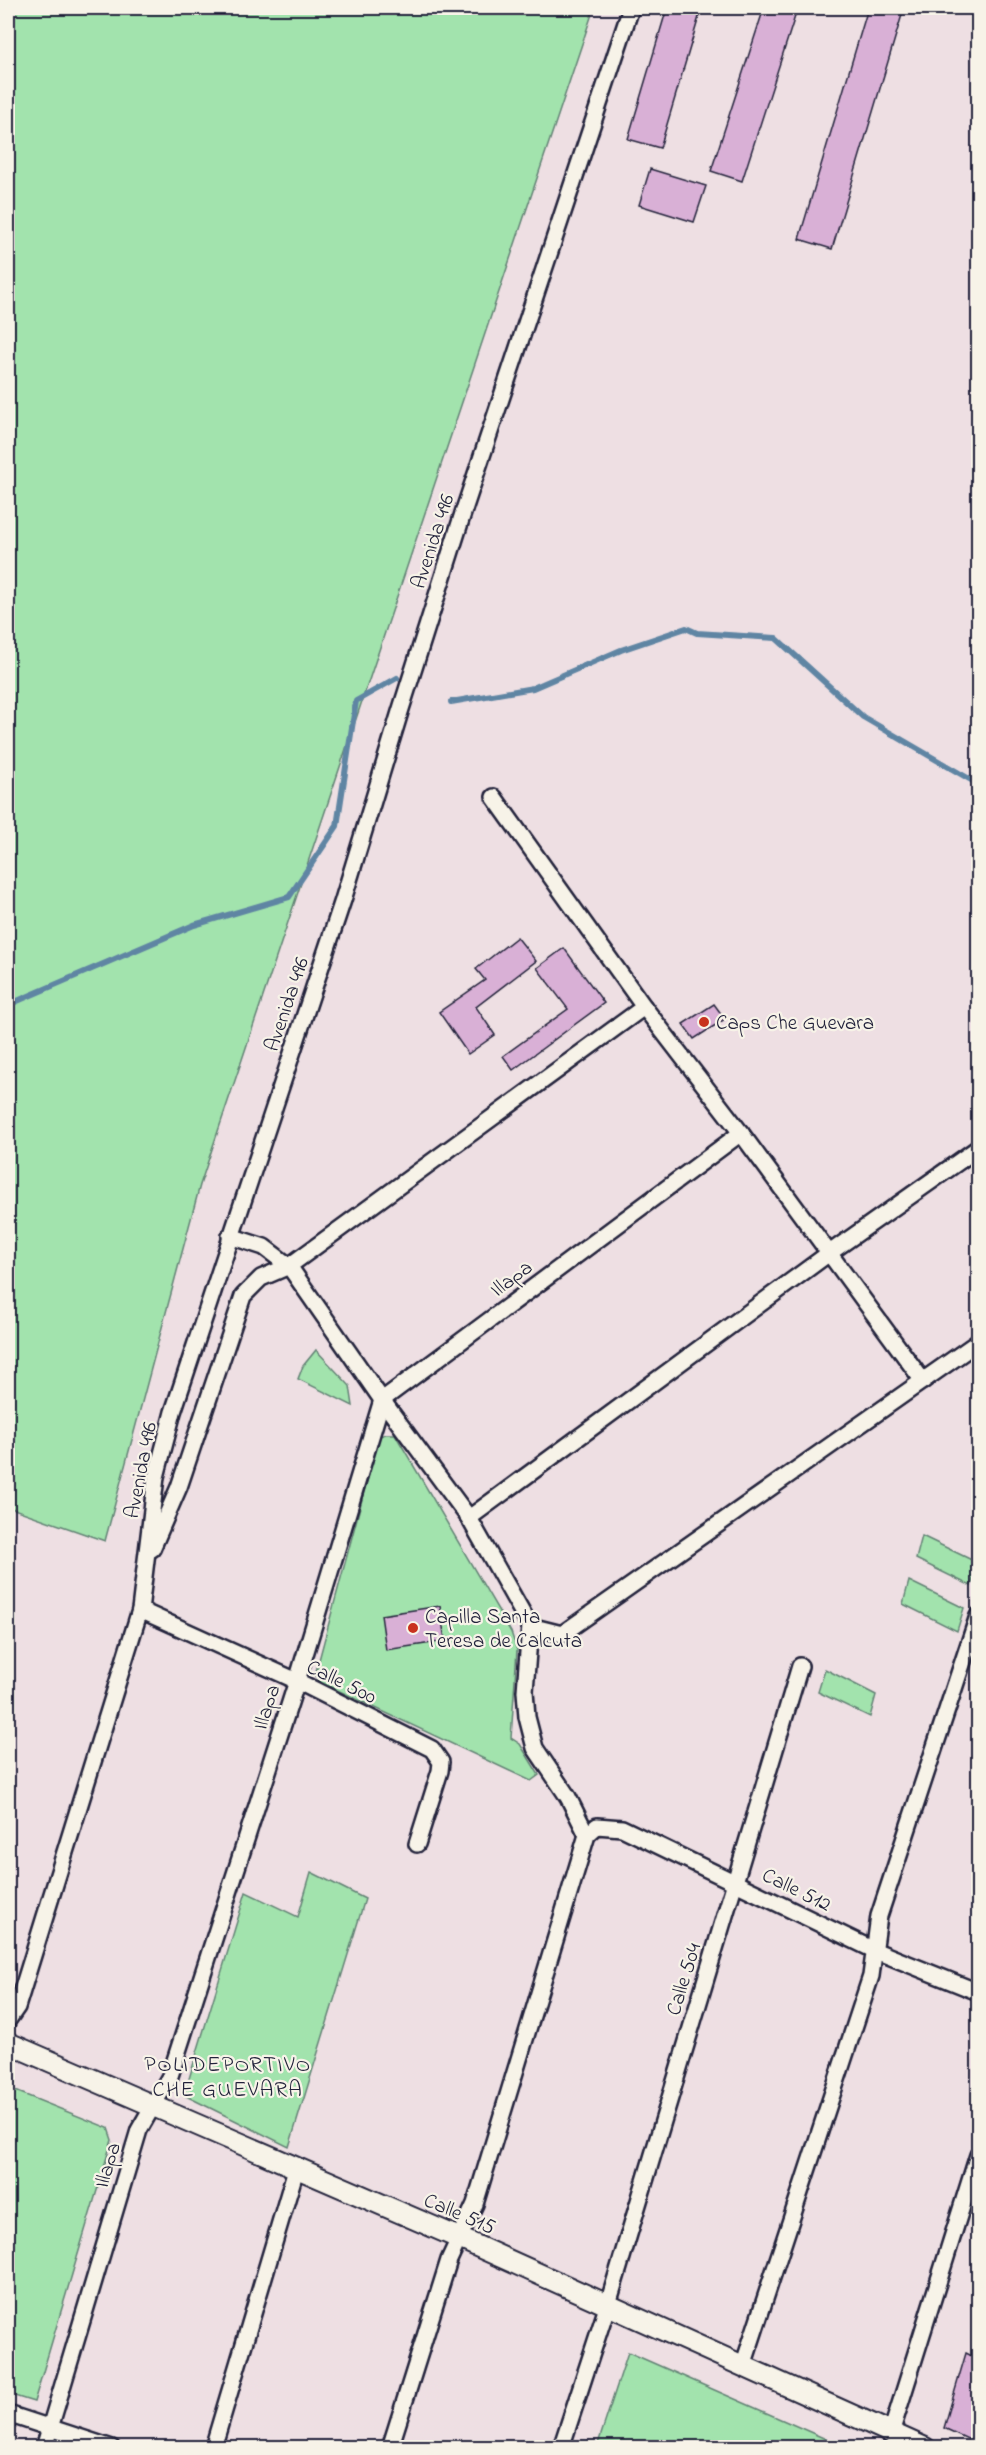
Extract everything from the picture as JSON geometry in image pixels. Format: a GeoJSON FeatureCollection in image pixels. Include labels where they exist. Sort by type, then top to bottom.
{"type":"FeatureCollection","features":[{"type":"Feature","properties":{"kind":"street","name":"Avenida 496"},"geometry":{"type":"LineString","coordinates":[[8,2020],[17,2007],[140,1610],[156,1477],[173,1412],[343,900],[416,661],[631,8]]}},
{"type":"Feature","properties":{"kind":"street"},"geometry":{"type":"LineString","coordinates":[[494,797],[644,1007],[741,1133],[923,1381]]}},
{"type":"Feature","properties":{"kind":"street"},"geometry":{"type":"LineString","coordinates":[[146,1565],[179,1487],[243,1296],[261,1278],[289,1266],[644,1007]]}},
{"type":"Feature","properties":{"kind":"street","name":"Illapa"},"geometry":{"type":"LineString","coordinates":[[44,2448],[139,2130],[170,2076],[297,1682],[382,1400],[741,1133]]}},
{"type":"Feature","properties":{"kind":"street"},"geometry":{"type":"LineString","coordinates":[[469,1518],[828,1254],[978,1148]]}},
{"type":"Feature","properties":{"kind":"street"},"geometry":{"type":"LineString","coordinates":[[230,1236],[264,1246],[289,1266],[382,1400],[469,1518],[530,1626],[525,1691],[527,1717],[535,1748],[592,1831],[476,2204],[449,2259],[390,2448]]}},
{"type":"Feature","properties":{"kind":"street"},"geometry":{"type":"LineString","coordinates":[[530,1626],[562,1634],[978,1342]]}},
{"type":"Feature","properties":{"kind":"street","name":"Calle 500"},"geometry":{"type":"LineString","coordinates":[[140,1610],[297,1682],[432,1749],[441,1762],[440,1771],[417,1844]]}},
{"type":"Feature","properties":{"kind":"street"},"geometry":{"type":"LineString","coordinates":[[743,2366],[867,1987],[876,1951],[879,1916],[978,1616]]}},
{"type":"Feature","properties":{"kind":"street","name":"Calle 504"},"geometry":{"type":"LineString","coordinates":[[561,2448],[608,2304],[800,1666]]}},
{"type":"Feature","properties":{"kind":"street","name":"Calle 512"},"geometry":{"type":"LineString","coordinates":[[592,1831],[622,1828],[876,1951],[978,1992]]}},
{"type":"Feature","properties":{"kind":"street","name":"Calle 515"},"geometry":{"type":"LineString","coordinates":[[8,2043],[459,2238],[925,2448]]}},
{"type":"Feature","properties":{"kind":"street"},"geometry":{"type":"LineString","coordinates":[[891,2433],[978,2155]]}},
{"type":"Feature","properties":{"kind":"street"},"geometry":{"type":"LineString","coordinates":[[213,2448],[296,2169]]}},
{"type":"Feature","properties":{"kind":"street"},"geometry":{"type":"LineString","coordinates":[[8,2414],[112,2448]]}},
{"type":"Feature","properties":{"kind":"green space"},"geometry":{"type":"Polygon","coordinates":[[[8,8],[594,8],[200,1185],[105,1541],[8,1507],[8,8]]]}},
{"type":"Feature","properties":{"kind":"green space"},"geometry":{"type":"Polygon","coordinates":[[[316,1350],[350,1386],[353,1406],[298,1379],[303,1366],[316,1350]]]}},
{"type":"Feature","properties":{"kind":"green space"},"geometry":{"type":"Polygon","coordinates":[[[395,1434],[511,1632],[517,1650],[511,1738],[520,1744],[539,1775],[531,1781],[320,1682],[315,1675],[379,1436],[395,1434]]]}},
{"type":"Feature","properties":{"kind":"green space"},"geometry":{"type":"Polygon","coordinates":[[[922,1536],[978,1563],[971,1586],[916,1559],[922,1536]]]}},
{"type":"Feature","properties":{"kind":"green space"},"geometry":{"type":"Polygon","coordinates":[[[909,1581],[964,1608],[957,1631],[903,1604],[909,1581]]]}},
{"type":"Feature","properties":{"kind":"green space"},"geometry":{"type":"Polygon","coordinates":[[[825,1669],[876,1695],[870,1717],[818,1692],[825,1669]]]}},
{"type":"Feature","properties":{"kind":"green space"},"geometry":{"type":"Polygon","coordinates":[[[311,1872],[365,1899],[289,2147],[184,2095],[246,1892],[298,1917],[311,1872]]]}},
{"type":"Feature","properties":{"kind":"green space"},"geometry":{"type":"Polygon","coordinates":[[[8,2088],[108,2128],[112,2140],[34,2402],[8,2394],[8,2088]]]}},
{"type":"Feature","properties":{"kind":"green space"},"geometry":{"type":"Polygon","coordinates":[[[628,2352],[844,2447],[597,2447],[628,2352]]]}},
{"type":"Feature","properties":{"kind":"building"},"geometry":{"type":"Polygon","coordinates":[[[667,8],[701,10],[660,148],[628,139],[667,8]]]}},
{"type":"Feature","properties":{"kind":"building"},"geometry":{"type":"Polygon","coordinates":[[[764,8],[797,10],[742,181],[711,171],[764,8]]]}},
{"type":"Feature","properties":{"kind":"building"},"geometry":{"type":"Polygon","coordinates":[[[868,8],[904,8],[832,249],[799,239],[868,8]]]}},
{"type":"Feature","properties":{"kind":"building"},"geometry":{"type":"Polygon","coordinates":[[[650,169],[706,186],[694,222],[639,205],[650,169]]]}},
{"type":"Feature","properties":{"kind":"building"},"geometry":{"type":"Polygon","coordinates":[[[517,937],[536,961],[476,1007],[495,1035],[468,1054],[439,1012],[485,980],[476,969],[517,937]]]}},
{"type":"Feature","properties":{"kind":"building"},"geometry":{"type":"Polygon","coordinates":[[[564,948],[604,1003],[513,1070],[503,1056],[568,1009],[537,968],[564,948]]]}},
{"type":"Feature","properties":{"kind":"building","name":"Caps Che Guevara"},"geometry":{"type":"Polygon","coordinates":[[[714,1004],[725,1019],[694,1039],[683,1024],[714,1004]]]}},
{"type":"Feature","properties":{"kind":"building","name":"Capilla Santa Teresa de Calcuta"},"geometry":{"type":"Polygon","coordinates":[[[440,1606],[445,1641],[386,1650],[381,1615],[440,1606]]]}},
{"type":"Feature","properties":{"kind":"building"},"geometry":{"type":"Polygon","coordinates":[[[966,2353],[978,2359],[978,2425],[974,2442],[944,2428],[966,2353]]]}},
{"type":"Feature","properties":{"kind":"waterway"},"geometry":{"type":"LineString","coordinates":[[451,702],[533,688],[621,650],[686,628],[697,633],[776,638],[863,717],[978,784]]}},
{"type":"Feature","properties":{"kind":"waterway"},"geometry":{"type":"LineString","coordinates":[[8,1005],[194,925],[289,897],[337,826],[356,701],[397,678]]}},
{"type":"Feature","properties":{"kind":"place","name":"Caps Che Guevara"},"geometry":{"type":"Point","coordinates":[704,1022]}},
{"type":"Feature","properties":{"kind":"place","name":"Capilla Santa Teresa de Calcuta"},"geometry":{"type":"Point","coordinates":[413,1628]}},
{"type":"Feature","properties":{"kind":"district","name":"POLIDEPORTIVO CHE GUEVARA"},"geometry":{"type":"Point","coordinates":[228,2076]}}]}
